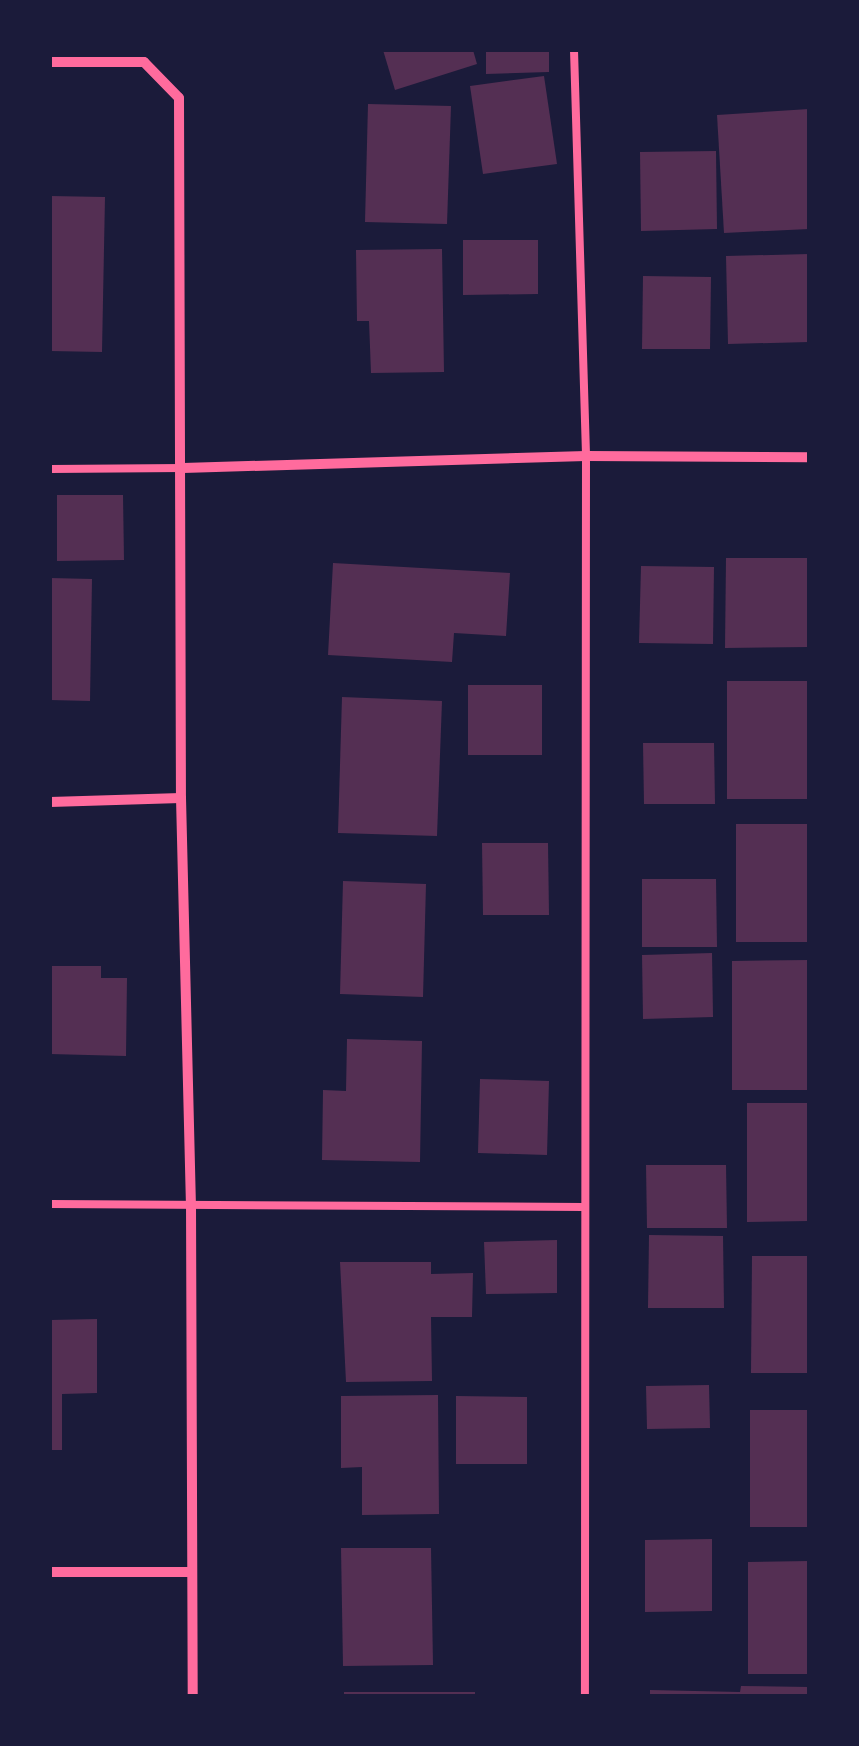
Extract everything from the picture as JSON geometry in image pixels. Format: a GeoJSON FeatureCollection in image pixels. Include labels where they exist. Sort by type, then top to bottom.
{"type":"FeatureCollection","features":[{"type":"Feature","properties":{"kind":"street"},"geometry":{"type":"LineString","coordinates":[[50,62],[144,62],[178,98],[183,468],[181,798],[191,1204],[192,1696]]}},
{"type":"Feature","properties":{"kind":"street"},"geometry":{"type":"LineString","coordinates":[[183,468],[586,456],[809,457]]}},
{"type":"Feature","properties":{"kind":"street"},"geometry":{"type":"LineString","coordinates":[[50,802],[181,798]]}},
{"type":"Feature","properties":{"kind":"street"},"geometry":{"type":"LineString","coordinates":[[50,1572],[190,1572]]}},
{"type":"Feature","properties":{"kind":"lane"},"geometry":{"type":"LineString","coordinates":[[574,50],[586,456],[584,1696]]}},
{"type":"Feature","properties":{"kind":"lane"},"geometry":{"type":"LineString","coordinates":[[50,469],[183,468]]}},
{"type":"Feature","properties":{"kind":"lane"},"geometry":{"type":"LineString","coordinates":[[50,1204],[582,1207]]}},
{"type":"Feature","properties":{"kind":"building"},"geometry":{"type":"Polygon","coordinates":[[[383,50],[473,50],[477,64],[395,90],[383,50]]]}},
{"type":"Feature","properties":{"kind":"building"},"geometry":{"type":"Polygon","coordinates":[[[486,50],[549,50],[549,72],[486,74],[486,50]]]}},
{"type":"Feature","properties":{"kind":"building"},"geometry":{"type":"Polygon","coordinates":[[[544,76],[557,164],[483,174],[470,86],[544,76]]]}},
{"type":"Feature","properties":{"kind":"building"},"geometry":{"type":"Polygon","coordinates":[[[368,104],[451,106],[447,224],[365,222],[368,104]]]}},
{"type":"Feature","properties":{"kind":"building"},"geometry":{"type":"Polygon","coordinates":[[[809,109],[809,229],[724,233],[717,115],[809,109]]]}},
{"type":"Feature","properties":{"kind":"building"},"geometry":{"type":"Polygon","coordinates":[[[716,151],[717,229],[641,231],[640,152],[716,151]]]}},
{"type":"Feature","properties":{"kind":"building"},"geometry":{"type":"Polygon","coordinates":[[[50,196],[105,197],[102,352],[50,351],[50,196]]]}},
{"type":"Feature","properties":{"kind":"building"},"geometry":{"type":"Polygon","coordinates":[[[463,240],[538,240],[538,294],[463,295],[463,240]]]}},
{"type":"Feature","properties":{"kind":"building"},"geometry":{"type":"Polygon","coordinates":[[[442,249],[444,372],[371,373],[369,321],[357,321],[356,250],[442,249]]]}},
{"type":"Feature","properties":{"kind":"building"},"geometry":{"type":"Polygon","coordinates":[[[809,254],[809,342],[728,344],[726,256],[809,254]]]}},
{"type":"Feature","properties":{"kind":"building"},"geometry":{"type":"Polygon","coordinates":[[[643,276],[711,277],[710,349],[642,349],[643,276]]]}},
{"type":"Feature","properties":{"kind":"building"},"geometry":{"type":"Polygon","coordinates":[[[57,495],[123,495],[124,560],[57,561],[57,495]]]}},
{"type":"Feature","properties":{"kind":"building"},"geometry":{"type":"Polygon","coordinates":[[[726,558],[809,558],[809,647],[725,648],[726,558]]]}},
{"type":"Feature","properties":{"kind":"building"},"geometry":{"type":"Polygon","coordinates":[[[333,563],[510,573],[506,636],[454,633],[452,662],[328,655],[333,563]]]}},
{"type":"Feature","properties":{"kind":"building"},"geometry":{"type":"Polygon","coordinates":[[[641,566],[714,567],[713,644],[639,643],[641,566]]]}},
{"type":"Feature","properties":{"kind":"building"},"geometry":{"type":"Polygon","coordinates":[[[50,578],[92,579],[90,701],[50,700],[50,578]]]}},
{"type":"Feature","properties":{"kind":"building"},"geometry":{"type":"Polygon","coordinates":[[[727,681],[809,681],[809,799],[727,799],[727,681]]]}},
{"type":"Feature","properties":{"kind":"building"},"geometry":{"type":"Polygon","coordinates":[[[468,685],[542,685],[542,755],[468,755],[468,685]]]}},
{"type":"Feature","properties":{"kind":"building"},"geometry":{"type":"Polygon","coordinates":[[[342,697],[442,701],[437,836],[338,833],[342,697]]]}},
{"type":"Feature","properties":{"kind":"building"},"geometry":{"type":"Polygon","coordinates":[[[643,743],[714,743],[715,804],[644,804],[643,743]]]}},
{"type":"Feature","properties":{"kind":"building"},"geometry":{"type":"Polygon","coordinates":[[[736,824],[809,824],[809,942],[736,942],[736,824]]]}},
{"type":"Feature","properties":{"kind":"building"},"geometry":{"type":"Polygon","coordinates":[[[482,843],[548,843],[549,915],[483,915],[482,843]]]}},
{"type":"Feature","properties":{"kind":"building"},"geometry":{"type":"Polygon","coordinates":[[[642,879],[716,879],[717,947],[642,947],[642,879]]]}},
{"type":"Feature","properties":{"kind":"building"},"geometry":{"type":"Polygon","coordinates":[[[343,881],[426,884],[423,997],[340,994],[343,881]]]}},
{"type":"Feature","properties":{"kind":"building"},"geometry":{"type":"Polygon","coordinates":[[[712,953],[713,1017],[643,1019],[642,955],[712,953]]]}},
{"type":"Feature","properties":{"kind":"building"},"geometry":{"type":"Polygon","coordinates":[[[809,960],[809,1090],[732,1090],[732,961],[809,960]]]}},
{"type":"Feature","properties":{"kind":"building"},"geometry":{"type":"Polygon","coordinates":[[[50,966],[101,966],[101,978],[127,978],[126,1056],[50,1054],[50,966]]]}},
{"type":"Feature","properties":{"kind":"building"},"geometry":{"type":"Polygon","coordinates":[[[347,1039],[422,1041],[420,1162],[322,1160],[323,1090],[346,1091],[347,1039]]]}},
{"type":"Feature","properties":{"kind":"building"},"geometry":{"type":"Polygon","coordinates":[[[480,1079],[549,1081],[547,1155],[478,1153],[480,1079]]]}},
{"type":"Feature","properties":{"kind":"building"},"geometry":{"type":"Polygon","coordinates":[[[747,1103],[809,1103],[809,1221],[747,1222],[747,1103]]]}},
{"type":"Feature","properties":{"kind":"building"},"geometry":{"type":"Polygon","coordinates":[[[646,1165],[726,1165],[727,1228],[647,1228],[646,1165]]]}},
{"type":"Feature","properties":{"kind":"building"},"geometry":{"type":"Polygon","coordinates":[[[649,1235],[723,1236],[724,1308],[648,1308],[649,1235]]]}},
{"type":"Feature","properties":{"kind":"building"},"geometry":{"type":"Polygon","coordinates":[[[557,1240],[557,1293],[486,1294],[484,1242],[557,1240]]]}},
{"type":"Feature","properties":{"kind":"building"},"geometry":{"type":"Polygon","coordinates":[[[752,1256],[809,1256],[809,1373],[751,1373],[752,1256]]]}},
{"type":"Feature","properties":{"kind":"building"},"geometry":{"type":"Polygon","coordinates":[[[340,1262],[431,1262],[431,1274],[473,1273],[472,1317],[431,1317],[432,1381],[346,1382],[340,1262]]]}},
{"type":"Feature","properties":{"kind":"building"},"geometry":{"type":"Polygon","coordinates":[[[97,1319],[97,1393],[62,1394],[62,1450],[50,1450],[50,1320],[97,1319]]]}},
{"type":"Feature","properties":{"kind":"building"},"geometry":{"type":"Polygon","coordinates":[[[709,1385],[710,1428],[647,1429],[646,1386],[709,1385]]]}},
{"type":"Feature","properties":{"kind":"building"},"geometry":{"type":"Polygon","coordinates":[[[438,1395],[439,1514],[362,1515],[362,1467],[341,1468],[341,1396],[438,1395]]]}},
{"type":"Feature","properties":{"kind":"building"},"geometry":{"type":"Polygon","coordinates":[[[456,1396],[527,1397],[527,1464],[456,1464],[456,1396]]]}},
{"type":"Feature","properties":{"kind":"building"},"geometry":{"type":"Polygon","coordinates":[[[750,1410],[809,1410],[809,1527],[750,1527],[750,1410]]]}},
{"type":"Feature","properties":{"kind":"building"},"geometry":{"type":"Polygon","coordinates":[[[712,1539],[712,1611],[645,1612],[645,1540],[712,1539]]]}},
{"type":"Feature","properties":{"kind":"building"},"geometry":{"type":"Polygon","coordinates":[[[341,1548],[431,1548],[433,1665],[343,1666],[341,1548]]]}},
{"type":"Feature","properties":{"kind":"building"},"geometry":{"type":"Polygon","coordinates":[[[809,1561],[809,1674],[748,1674],[748,1562],[809,1561]]]}},
{"type":"Feature","properties":{"kind":"building"},"geometry":{"type":"Polygon","coordinates":[[[741,1686],[809,1687],[809,1696],[650,1696],[650,1690],[740,1692],[741,1686]]]}},
{"type":"Feature","properties":{"kind":"building"},"geometry":{"type":"Polygon","coordinates":[[[344,1692],[475,1692],[475,1696],[344,1696],[344,1692]]]}}]}
